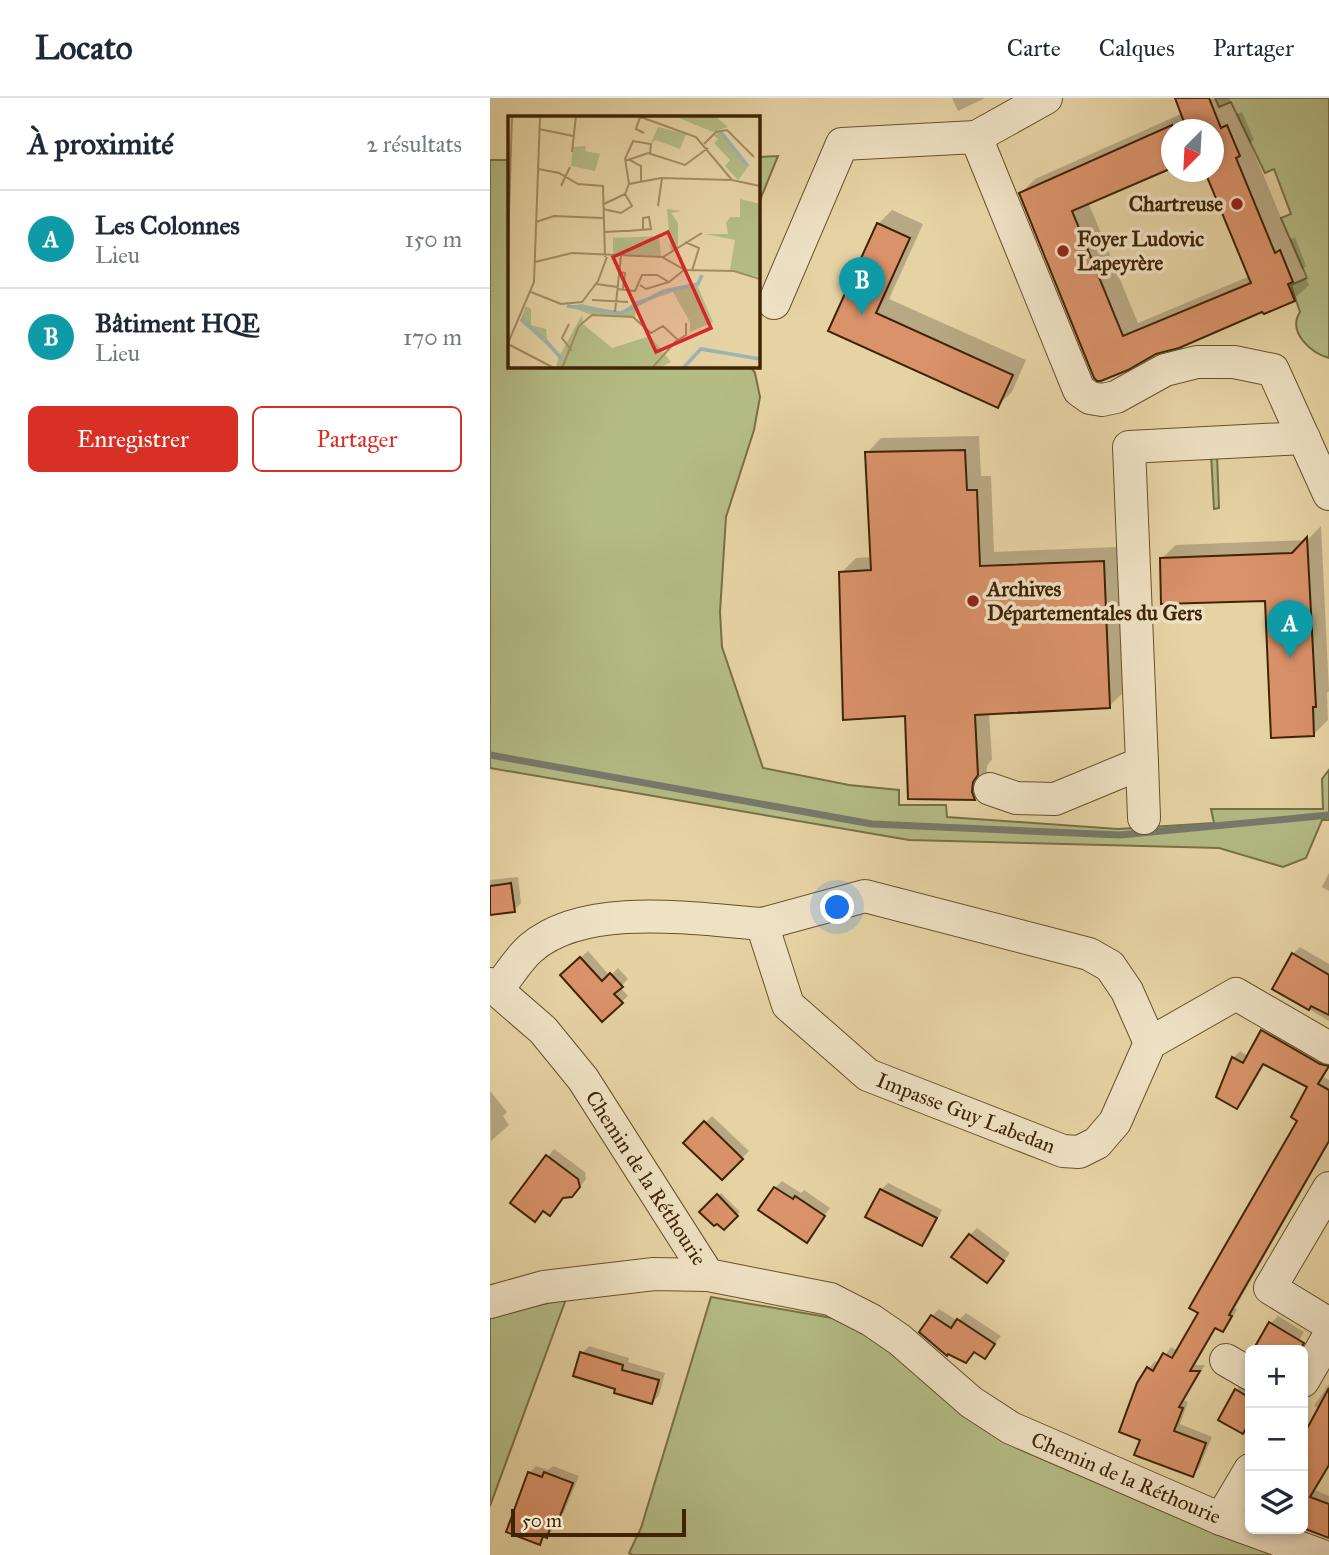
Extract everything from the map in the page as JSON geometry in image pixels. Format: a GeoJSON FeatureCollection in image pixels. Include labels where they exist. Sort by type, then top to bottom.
{"type":"FeatureCollection","features":[{"type":"Feature","properties":{"kind":"street"},"geometry":{"type":"LineString","coordinates":[[774,303],[842,144],[976,137],[1046,98]]}},
{"type":"Feature","properties":{"kind":"street"},"geometry":{"type":"LineString","coordinates":[[976,137],[1079,390],[1090,398],[1102,400],[1116,397],[1165,370],[1197,362],[1234,362],[1273,370],[1329,494]]}},
{"type":"Feature","properties":{"kind":"street"},"geometry":{"type":"LineString","coordinates":[[1144,818],[1129,447],[1304,438]]}},
{"type":"Feature","properties":{"kind":"street"},"geometry":{"type":"LineString","coordinates":[[990,789],[1016,798],[1055,799],[1142,763]]}},
{"type":"Feature","properties":{"kind":"street"},"geometry":{"type":"LineString","coordinates":[[494,987],[531,948],[568,926],[640,915],[762,924],[865,896],[1089,954],[1110,966],[1150,1043],[1236,994],[1329,1048]]}},
{"type":"Feature","properties":{"kind":"street","name":"Impasse Guy Labedan"},"geometry":{"type":"LineString","coordinates":[[762,924],[788,1005],[869,1074],[1063,1151],[1079,1152],[1097,1143],[1115,1122],[1150,1043]]}},
{"type":"Feature","properties":{"kind":"street","name":"Chemin de la Réthourie"},"geometry":{"type":"LineString","coordinates":[[494,987],[543,1030],[583,1079],[708,1275],[830,1299],[900,1340],[971,1402],[1011,1428],[1221,1519],[1320,1555]]}},
{"type":"Feature","properties":{"kind":"street"},"geometry":{"type":"LineString","coordinates":[[1329,1188],[1270,1288],[1329,1324]]}},
{"type":"Feature","properties":{"kind":"street"},"geometry":{"type":"LineString","coordinates":[[490,1302],[544,1287],[654,1274],[708,1275]]}},
{"type":"Feature","properties":{"kind":"street"},"geometry":{"type":"LineString","coordinates":[[1221,1519],[1249,1471]]}},
{"type":"Feature","properties":{"kind":"green space"},"geometry":{"type":"Polygon","coordinates":[[[1215,98],[1329,98],[1329,358],[1308,347],[1299,334],[1297,320],[1300,312],[1291,285],[1307,278],[1281,218],[1291,214],[1274,169],[1265,173],[1231,102],[1219,107],[1215,98]]]}},
{"type":"Feature","properties":{"kind":"green space"},"geometry":{"type":"Polygon","coordinates":[[[778,156],[760,200],[760,157],[778,156]]]}},
{"type":"Feature","properties":{"kind":"green space"},"geometry":{"type":"Polygon","coordinates":[[[490,160],[508,160],[508,368],[751,368],[755,373],[760,397],[754,430],[726,517],[720,612],[722,647],[763,768],[849,785],[899,790],[899,805],[946,805],[947,817],[1118,829],[1214,823],[1211,809],[1323,809],[1322,779],[1329,770],[1329,820],[1322,820],[1306,858],[1283,867],[1219,848],[909,840],[490,768],[490,160]]]}},
{"type":"Feature","properties":{"kind":"green space"},"geometry":{"type":"Polygon","coordinates":[[[1211,454],[1217,454],[1219,508],[1214,509],[1211,454]]]}},
{"type":"Feature","properties":{"kind":"green space"},"geometry":{"type":"Polygon","coordinates":[[[711,1297],[838,1319],[1277,1555],[633,1555],[629,1553],[641,1528],[711,1297]]]}},
{"type":"Feature","properties":{"kind":"green space"},"geometry":{"type":"Polygon","coordinates":[[[566,1299],[490,1506],[490,1316],[566,1299]]]}},
{"type":"Feature","properties":{"kind":"building","name":"Foyer Ludovic Lapeyrère"},"geometry":{"type":"Polygon","coordinates":[[[1175,98],[1209,98],[1217,119],[1183,119],[1175,98]]]}},
{"type":"Feature","properties":{"kind":"building","name":"Foyer Ludovic Lapeyrère"},"geometry":{"type":"Polygon","coordinates":[[[1227,125],[1240,156],[1236,158],[1275,253],[1280,250],[1293,282],[1288,284],[1295,301],[1264,314],[1262,312],[1179,348],[1156,354],[1128,370],[1097,381],[1019,193],[1161,130],[1161,173],[1072,211],[1123,336],[1251,283],[1209,182],[1224,182],[1224,126],[1227,125]]]}},
{"type":"Feature","properties":{"kind":"building"},"geometry":{"type":"Polygon","coordinates":[[[877,223],[910,238],[876,313],[1013,375],[998,408],[828,331],[877,223]]]}},
{"type":"Feature","properties":{"kind":"building","name":"Archives Départementales du Gers"},"geometry":{"type":"Polygon","coordinates":[[[965,450],[967,490],[977,490],[980,566],[1104,561],[1110,708],[975,715],[978,775],[973,782],[972,792],[975,800],[908,799],[905,716],[843,720],[839,572],[871,570],[865,452],[965,450]]]}},
{"type":"Feature","properties":{"kind":"building"},"geometry":{"type":"Polygon","coordinates":[[[1307,537],[1316,707],[1313,707],[1314,736],[1271,738],[1265,601],[1161,604],[1160,558],[1292,553],[1307,537]]]}},
{"type":"Feature","properties":{"kind":"building"},"geometry":{"type":"Polygon","coordinates":[[[511,883],[515,912],[490,915],[490,886],[511,883]]]}},
{"type":"Feature","properties":{"kind":"building"},"geometry":{"type":"Polygon","coordinates":[[[1292,953],[1329,975],[1329,1015],[1311,1006],[1309,1010],[1272,989],[1292,953]]]}},
{"type":"Feature","properties":{"kind":"building"},"geometry":{"type":"Polygon","coordinates":[[[580,957],[602,981],[610,973],[623,987],[614,994],[623,1003],[602,1022],[560,975],[580,957]]]}},
{"type":"Feature","properties":{"kind":"building"},"geometry":{"type":"Polygon","coordinates":[[[1261,1030],[1320,1064],[1329,1066],[1318,1084],[1329,1090],[1329,1141],[1229,1315],[1232,1316],[1223,1332],[1215,1328],[1190,1371],[1200,1371],[1179,1407],[1183,1408],[1174,1431],[1206,1443],[1193,1477],[1134,1455],[1140,1440],[1119,1432],[1137,1383],[1147,1367],[1153,1371],[1163,1353],[1172,1358],[1198,1313],[1189,1308],[1297,1121],[1291,1117],[1307,1087],[1263,1064],[1237,1109],[1216,1097],[1232,1057],[1243,1063],[1261,1030]]]}},
{"type":"Feature","properties":{"kind":"building"},"geometry":{"type":"Polygon","coordinates":[[[704,1121],[743,1159],[722,1180],[683,1143],[704,1121]]]}},
{"type":"Feature","properties":{"kind":"building"},"geometry":{"type":"Polygon","coordinates":[[[546,1155],[578,1179],[580,1187],[572,1197],[563,1198],[550,1216],[543,1211],[535,1222],[510,1203],[546,1155]]]}},
{"type":"Feature","properties":{"kind":"building"},"geometry":{"type":"Polygon","coordinates":[[[774,1187],[793,1199],[795,1196],[825,1216],[807,1243],[758,1210],[774,1187]]]}},
{"type":"Feature","properties":{"kind":"building"},"geometry":{"type":"Polygon","coordinates":[[[880,1189],[937,1218],[922,1246],[865,1217],[880,1189]]]}},
{"type":"Feature","properties":{"kind":"building"},"geometry":{"type":"Polygon","coordinates":[[[717,1194],[738,1216],[724,1230],[717,1224],[714,1226],[699,1212],[717,1194]]]}},
{"type":"Feature","properties":{"kind":"building"},"geometry":{"type":"Polygon","coordinates":[[[969,1234],[1004,1261],[987,1283],[951,1257],[969,1234]]]}},
{"type":"Feature","properties":{"kind":"building"},"geometry":{"type":"Polygon","coordinates":[[[931,1315],[951,1328],[957,1319],[995,1344],[985,1359],[974,1352],[966,1363],[948,1354],[947,1356],[919,1332],[931,1315]]]}},
{"type":"Feature","properties":{"kind":"building"},"geometry":{"type":"Polygon","coordinates":[[[1269,1322],[1304,1343],[1303,1345],[1256,1345],[1269,1322]]]}},
{"type":"Feature","properties":{"kind":"building"},"geometry":{"type":"Polygon","coordinates":[[[580,1352],[623,1365],[622,1370],[659,1380],[652,1404],[614,1393],[615,1389],[573,1376],[580,1352]]]}},
{"type":"Feature","properties":{"kind":"building"},"geometry":{"type":"Polygon","coordinates":[[[1329,1388],[1329,1465],[1310,1497],[1329,1504],[1329,1538],[1308,1530],[1308,1427],[1329,1388]]]}},
{"type":"Feature","properties":{"kind":"building"},"geometry":{"type":"Polygon","coordinates":[[[1235,1389],[1245,1395],[1243,1434],[1218,1420],[1235,1389]]]}},
{"type":"Feature","properties":{"kind":"building"},"geometry":{"type":"Polygon","coordinates":[[[528,1472],[542,1477],[544,1472],[573,1483],[558,1521],[553,1519],[547,1538],[543,1536],[540,1545],[506,1532],[528,1472]]]}},
{"type":"Feature","properties":{"kind":"waterway"},"geometry":{"type":"LineString","coordinates":[[490,755],[872,824],[1120,835],[1329,815]]}},
{"type":"Feature","properties":{"kind":"place","name":"Chartreuse"},"geometry":{"type":"Point","coordinates":[1237,204]}},
{"type":"Feature","properties":{"kind":"place","name":"Foyer Ludovic Lapeyrère"},"geometry":{"type":"Point","coordinates":[1063,251]}},
{"type":"Feature","properties":{"kind":"place","name":"Bâtiment HQE"},"geometry":{"type":"Point","coordinates":[862,315]}},
{"type":"Feature","properties":{"kind":"place","name":"Archives Départementales du Gers"},"geometry":{"type":"Point","coordinates":[973,601]}},
{"type":"Feature","properties":{"kind":"place","name":"Les Colonnes"},"geometry":{"type":"Point","coordinates":[1290,658]}}]}
